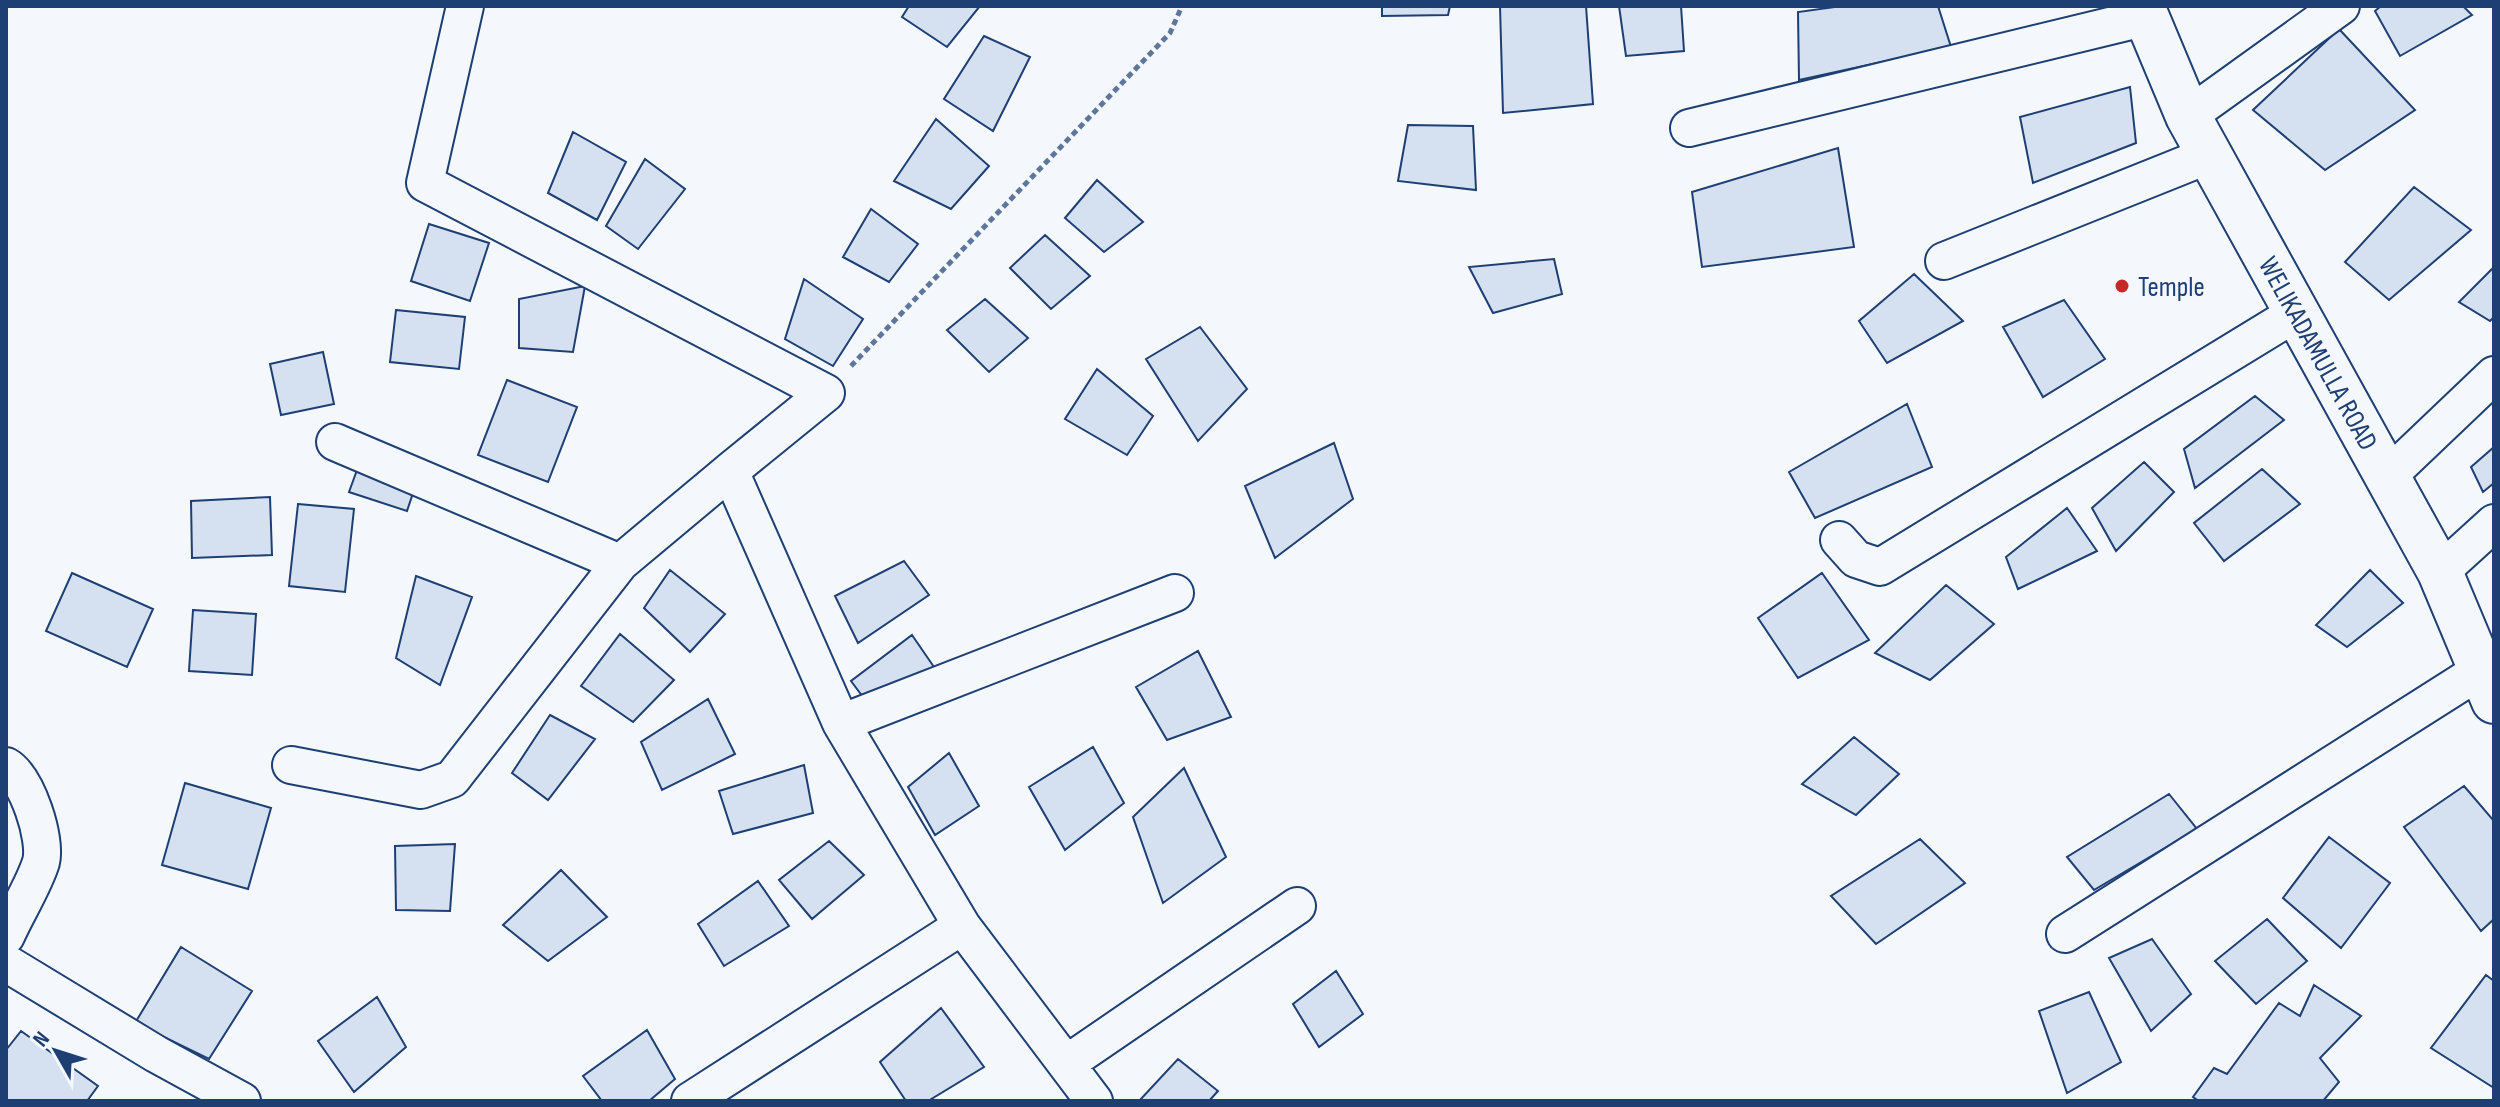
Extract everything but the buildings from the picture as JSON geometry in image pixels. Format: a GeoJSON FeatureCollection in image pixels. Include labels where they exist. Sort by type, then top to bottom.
{"type":"FeatureCollection","features":[{"type":"Feature","properties":{"kind":"street"},"geometry":{"type":"LineString","coordinates":[[291,765],[421,790],[452,779],[620,563],[826,393],[425,183],[465,6]]}},
{"type":"Feature","properties":{"kind":"street"},"geometry":{"type":"LineString","coordinates":[[2188,116],[2341,6]]}},
{"type":"Feature","properties":{"kind":"street"},"geometry":{"type":"LineString","coordinates":[[1689,128],[2144,12]]}},
{"type":"Feature","properties":{"kind":"street","name":"WELIKADAMULLA ROAD"},"geometry":{"type":"LineString","coordinates":[[2144,12],[2188,116],[2440,572],[2488,686]]}},
{"type":"Feature","properties":{"kind":"street"},"geometry":{"type":"LineString","coordinates":[[1944,261],[2209,155]]}},
{"type":"Feature","properties":{"kind":"street"},"geometry":{"type":"LineString","coordinates":[[1839,540],[1856,559],[1880,567],[2296,313]]}},
{"type":"Feature","properties":{"kind":"street"},"geometry":{"type":"LineString","coordinates":[[2387,477],[2494,375]]}},
{"type":"Feature","properties":{"kind":"street"},"geometry":{"type":"LineString","coordinates":[[335,442],[620,563]]}},
{"type":"Feature","properties":{"kind":"street"},"geometry":{"type":"LineString","coordinates":[[730,471],[841,723],[962,926],[1094,1101]]}},
{"type":"Feature","properties":{"kind":"street"},"geometry":{"type":"LineString","coordinates":[[2440,572],[2494,523]]}},
{"type":"Feature","properties":{"kind":"street"},"geometry":{"type":"LineString","coordinates":[[841,723],[1175,593]]}},
{"type":"Feature","properties":{"kind":"street"},"geometry":{"type":"LineString","coordinates":[[2065,934],[2488,686]]}},
{"type":"Feature","properties":{"kind":"street"},"geometry":{"type":"LineString","coordinates":[[6,766],[13,770],[36,809],[42,860],[6,936]]}},
{"type":"Feature","properties":{"kind":"street"},"geometry":{"type":"LineString","coordinates":[[1066,1064],[1297,906]]}},
{"type":"Feature","properties":{"kind":"street"},"geometry":{"type":"LineString","coordinates":[[690,1101],[962,926]]}},
{"type":"Feature","properties":{"kind":"street"},"geometry":{"type":"LineString","coordinates":[[6,963],[156,1054],[242,1101]]}},
{"type":"Feature","properties":{"kind":"path"},"geometry":{"type":"LineString","coordinates":[[826,393],[1170,33],[1182,6]]}},
{"type":"Feature","properties":{"kind":"place","name":"Temple"},"geometry":{"type":"Point","coordinates":[2122,286]}}]}
